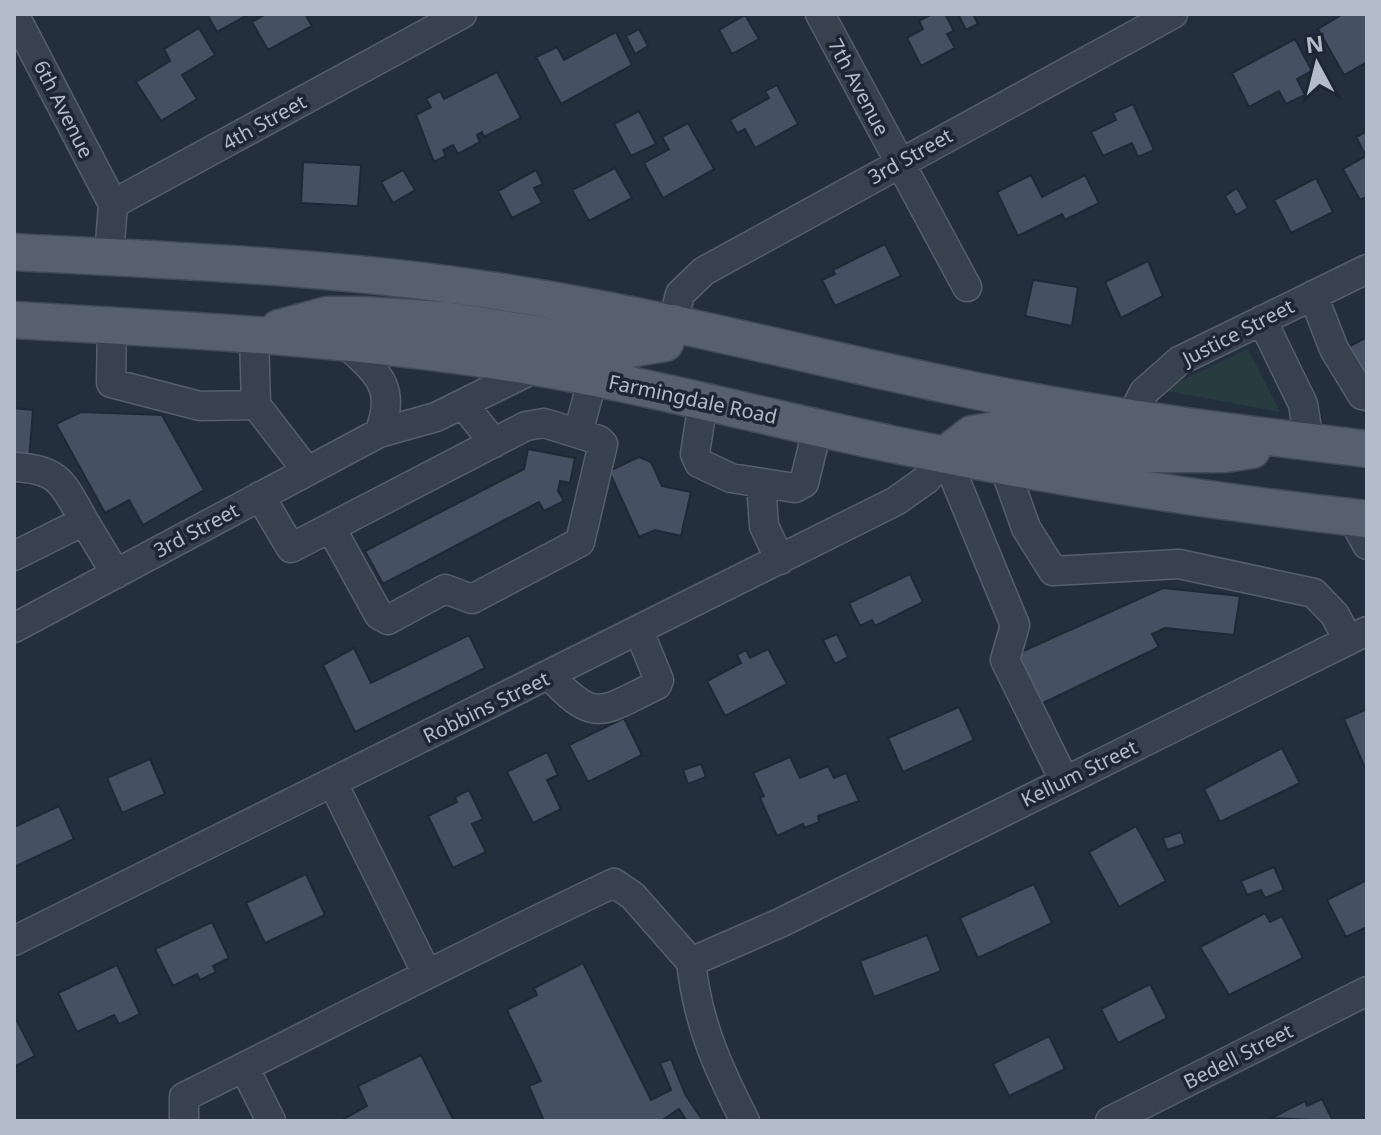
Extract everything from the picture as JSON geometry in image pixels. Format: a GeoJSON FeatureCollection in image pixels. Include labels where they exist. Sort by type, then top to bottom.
{"type":"FeatureCollection","features":[{"type":"Feature","properties":{"kind":"main road"},"geometry":{"type":"LineString","coordinates":[[14,252],[345,273],[459,285],[673,323],[974,391],[1130,419],[1367,449]]}},
{"type":"Feature","properties":{"kind":"main road"},"geometry":{"type":"LineString","coordinates":[[254,335],[327,315],[362,315],[444,320],[643,349],[665,343],[673,323]]}},
{"type":"Feature","properties":{"kind":"main road","name":"Farmingdale Road"},"geometry":{"type":"LineString","coordinates":[[14,320],[344,342],[537,367],[945,455],[1101,484],[1363,518]]}},
{"type":"Feature","properties":{"kind":"main road"},"geometry":{"type":"LineString","coordinates":[[945,455],[972,434],[997,430],[1155,455],[1225,454],[1309,442]]}},
{"type":"Feature","properties":{"kind":"street","name":"6th Avenue"},"geometry":{"type":"LineString","coordinates":[[14,14],[23,51],[113,204]]}},
{"type":"Feature","properties":{"kind":"street","name":"4th Street"},"geometry":{"type":"LineString","coordinates":[[113,204],[462,14]]}},
{"type":"Feature","properties":{"kind":"street","name":"7th Avenue"},"geometry":{"type":"LineString","coordinates":[[820,14],[967,287]]}},
{"type":"Feature","properties":{"kind":"street","name":"3rd Street"},"geometry":{"type":"LineString","coordinates":[[673,323],[680,294],[704,271],[899,161],[1173,14]]}},
{"type":"Feature","properties":{"kind":"street"},"geometry":{"type":"LineString","coordinates":[[109,257],[113,204]]}},
{"type":"Feature","properties":{"kind":"street","name":"Justice Street"},"geometry":{"type":"LineString","coordinates":[[1130,419],[1144,392],[1163,372],[1367,269]]}},
{"type":"Feature","properties":{"kind":"street"},"geometry":{"type":"LineString","coordinates":[[1313,295],[1334,349],[1362,395],[1367,396]]}},
{"type":"Feature","properties":{"kind":"street"},"geometry":{"type":"LineString","coordinates":[[1262,320],[1303,404],[1309,442]]}},
{"type":"Feature","properties":{"kind":"street"},"geometry":{"type":"LineString","coordinates":[[112,326],[111,383],[200,406],[256,405]]}},
{"type":"Feature","properties":{"kind":"street"},"geometry":{"type":"LineString","coordinates":[[254,335],[256,405],[307,471]]}},
{"type":"Feature","properties":{"kind":"street"},"geometry":{"type":"LineString","coordinates":[[344,342],[382,381],[386,409],[379,433]]}},
{"type":"Feature","properties":{"kind":"street","name":"3rd Street"},"geometry":{"type":"LineString","coordinates":[[14,628],[379,433],[436,417],[537,367]]}},
{"type":"Feature","properties":{"kind":"street"},"geometry":{"type":"LineString","coordinates":[[578,433],[593,378]]}},
{"type":"Feature","properties":{"kind":"street"},"geometry":{"type":"LineString","coordinates":[[703,401],[695,454],[699,463],[731,478],[795,488],[804,483],[818,426]]}},
{"type":"Feature","properties":{"kind":"street"},"geometry":{"type":"LineString","coordinates":[[463,404],[494,443]]}},
{"type":"Feature","properties":{"kind":"street"},"geometry":{"type":"LineString","coordinates":[[260,496],[291,548],[526,426],[544,423],[603,444],[580,542],[472,599],[445,589],[388,620],[379,615],[331,528]]}},
{"type":"Feature","properties":{"kind":"street"},"geometry":{"type":"LineString","coordinates":[[945,455],[1015,625],[1005,660],[1064,780]]}},
{"type":"Feature","properties":{"kind":"street","name":"Robbins Street"},"geometry":{"type":"LineString","coordinates":[[14,941],[907,495],[927,479],[945,455]]}},
{"type":"Feature","properties":{"kind":"street"},"geometry":{"type":"LineString","coordinates":[[1004,466],[1026,528],[1053,571],[1179,564],[1314,593],[1358,635]]}},
{"type":"Feature","properties":{"kind":"street"},"geometry":{"type":"LineString","coordinates":[[14,467],[47,471],[61,480],[116,574]]}},
{"type":"Feature","properties":{"kind":"street"},"geometry":{"type":"LineString","coordinates":[[761,483],[764,526],[780,560]]}},
{"type":"Feature","properties":{"kind":"street"},"geometry":{"type":"LineString","coordinates":[[14,556],[84,521]]}},
{"type":"Feature","properties":{"kind":"street"},"geometry":{"type":"LineString","coordinates":[[549,675],[574,702],[589,709],[605,710],[657,685],[659,680],[639,631]]}},
{"type":"Feature","properties":{"kind":"street","name":"Kellum Street"},"geometry":{"type":"LineString","coordinates":[[691,962],[792,917],[1358,635]]}},
{"type":"Feature","properties":{"kind":"street"},"geometry":{"type":"LineString","coordinates":[[333,783],[427,974]]}},
{"type":"Feature","properties":{"kind":"street"},"geometry":{"type":"LineString","coordinates":[[184,1121],[184,1097],[614,883],[633,896],[691,962],[696,1008],[712,1055],[745,1121]]}},
{"type":"Feature","properties":{"kind":"street","name":"Bedell Street"},"geometry":{"type":"LineString","coordinates":[[1110,1121],[1367,991]]}},
{"type":"Feature","properties":{"kind":"street"},"geometry":{"type":"LineString","coordinates":[[244,1067],[271,1121]]}},
{"type":"Feature","properties":{"kind":"green space"},"geometry":{"type":"Polygon","coordinates":[[[1248,349],[1280,412],[1161,390],[1248,349]]]}},
{"type":"Feature","properties":{"kind":"building"},"geometry":{"type":"Polygon","coordinates":[[[207,14],[244,14],[246,16],[217,32],[207,14]]]}},
{"type":"Feature","properties":{"kind":"building"},"geometry":{"type":"Polygon","coordinates":[[[266,14],[305,14],[312,26],[268,50],[252,22],[266,14]]]}},
{"type":"Feature","properties":{"kind":"building"},"geometry":{"type":"Polygon","coordinates":[[[932,14],[945,14],[954,31],[947,34],[955,48],[921,66],[907,38],[923,29],[919,21],[932,14]]]}},
{"type":"Feature","properties":{"kind":"building"},"geometry":{"type":"Polygon","coordinates":[[[958,14],[973,14],[978,24],[966,30],[958,14]]]}},
{"type":"Feature","properties":{"kind":"building"},"geometry":{"type":"Polygon","coordinates":[[[1343,14],[1367,14],[1367,62],[1344,75],[1318,29],[1343,14]]]}},
{"type":"Feature","properties":{"kind":"building"},"geometry":{"type":"Polygon","coordinates":[[[745,15],[759,39],[732,54],[719,30],[745,15]]]}},
{"type":"Feature","properties":{"kind":"building"},"geometry":{"type":"Polygon","coordinates":[[[199,28],[215,55],[182,75],[197,99],[161,121],[136,82],[170,61],[164,49],[199,28]]]}},
{"type":"Feature","properties":{"kind":"building"},"geometry":{"type":"Polygon","coordinates":[[[639,29],[648,46],[635,54],[626,36],[639,29]]]}},
{"type":"Feature","properties":{"kind":"building"},"geometry":{"type":"Polygon","coordinates":[[[616,32],[632,65],[561,104],[536,57],[557,47],[564,60],[616,32]]]}},
{"type":"Feature","properties":{"kind":"building"},"geometry":{"type":"Polygon","coordinates":[[[1295,39],[1312,71],[1297,79],[1305,95],[1286,104],[1279,91],[1249,107],[1232,73],[1295,39]]]}},
{"type":"Feature","properties":{"kind":"building"},"geometry":{"type":"Polygon","coordinates":[[[497,72],[521,118],[484,137],[482,132],[477,135],[480,142],[458,154],[453,145],[443,150],[446,156],[434,162],[416,115],[431,107],[426,99],[440,91],[444,99],[497,72]]]}},
{"type":"Feature","properties":{"kind":"building"},"geometry":{"type":"Polygon","coordinates":[[[777,85],[798,124],[755,148],[745,129],[737,133],[730,120],[769,98],[765,91],[777,85]]]}},
{"type":"Feature","properties":{"kind":"building"},"geometry":{"type":"Polygon","coordinates":[[[1133,104],[1154,150],[1138,157],[1132,143],[1103,156],[1091,132],[1116,120],[1113,113],[1133,104]]]}},
{"type":"Feature","properties":{"kind":"building"},"geometry":{"type":"Polygon","coordinates":[[[639,111],[656,144],[631,156],[614,124],[639,111]]]}},
{"type":"Feature","properties":{"kind":"building"},"geometry":{"type":"Polygon","coordinates":[[[688,123],[714,169],[663,198],[644,163],[669,149],[662,137],[688,123]]]}},
{"type":"Feature","properties":{"kind":"building"},"geometry":{"type":"Polygon","coordinates":[[[1367,131],[1367,197],[1360,200],[1343,169],[1366,156],[1356,137],[1367,131]]]}},
{"type":"Feature","properties":{"kind":"building"},"geometry":{"type":"Polygon","coordinates":[[[303,162],[361,165],[358,206],[301,203],[303,162]]]}},
{"type":"Feature","properties":{"kind":"building"},"geometry":{"type":"Polygon","coordinates":[[[615,168],[632,198],[589,221],[572,190],[615,168]]]}},
{"type":"Feature","properties":{"kind":"building"},"geometry":{"type":"Polygon","coordinates":[[[403,170],[415,190],[393,203],[381,182],[403,170]]]}},
{"type":"Feature","properties":{"kind":"building"},"geometry":{"type":"Polygon","coordinates":[[[536,170],[543,184],[534,188],[542,203],[512,218],[498,191],[536,170]]]}},
{"type":"Feature","properties":{"kind":"building"},"geometry":{"type":"Polygon","coordinates":[[[1031,175],[1042,197],[1085,175],[1099,203],[1065,220],[1062,214],[1018,236],[997,192],[1031,175]]]}},
{"type":"Feature","properties":{"kind":"building"},"geometry":{"type":"Polygon","coordinates":[[[1316,178],[1333,212],[1291,233],[1274,200],[1316,178]]]}},
{"type":"Feature","properties":{"kind":"building"},"geometry":{"type":"Polygon","coordinates":[[[1237,188],[1248,208],[1236,215],[1225,196],[1237,188]]]}},
{"type":"Feature","properties":{"kind":"building"},"geometry":{"type":"Polygon","coordinates":[[[885,244],[901,276],[835,306],[822,280],[835,274],[833,270],[885,244]]]}},
{"type":"Feature","properties":{"kind":"building"},"geometry":{"type":"Polygon","coordinates":[[[1148,261],[1163,296],[1121,318],[1105,282],[1148,261]]]}},
{"type":"Feature","properties":{"kind":"building"},"geometry":{"type":"Polygon","coordinates":[[[1033,280],[1078,287],[1072,326],[1025,316],[1033,280]]]}},
{"type":"Feature","properties":{"kind":"building"},"geometry":{"type":"Polygon","coordinates":[[[1367,337],[1367,380],[1348,347],[1367,337]]]}},
{"type":"Feature","properties":{"kind":"building"},"geometry":{"type":"Polygon","coordinates":[[[14,408],[33,410],[29,461],[14,465],[14,408]]]}},
{"type":"Feature","properties":{"kind":"building"},"geometry":{"type":"Polygon","coordinates":[[[81,412],[162,415],[204,490],[143,525],[129,500],[105,513],[56,424],[81,412]]]}},
{"type":"Feature","properties":{"kind":"building"},"geometry":{"type":"Polygon","coordinates":[[[528,449],[575,458],[570,483],[560,481],[558,491],[564,501],[544,511],[539,502],[383,584],[365,551],[524,469],[528,449]]]}},
{"type":"Feature","properties":{"kind":"building"},"geometry":{"type":"Polygon","coordinates":[[[639,457],[651,462],[662,486],[691,492],[681,536],[655,530],[639,537],[609,471],[639,457]]]}},
{"type":"Feature","properties":{"kind":"building"},"geometry":{"type":"Polygon","coordinates":[[[910,574],[923,602],[875,626],[872,620],[860,626],[849,603],[910,574]]]}},
{"type":"Feature","properties":{"kind":"building"},"geometry":{"type":"Polygon","coordinates":[[[1163,588],[1240,596],[1234,635],[1165,628],[1152,634],[1159,647],[1035,707],[1010,657],[1163,588]]]}},
{"type":"Feature","properties":{"kind":"building"},"geometry":{"type":"Polygon","coordinates":[[[837,634],[848,657],[835,664],[823,640],[837,634]]]}},
{"type":"Feature","properties":{"kind":"building"},"geometry":{"type":"Polygon","coordinates":[[[469,635],[485,668],[355,732],[323,665],[354,648],[371,683],[469,635]]]}},
{"type":"Feature","properties":{"kind":"building"},"geometry":{"type":"Polygon","coordinates":[[[768,649],[787,684],[725,716],[707,681],[741,663],[737,655],[746,650],[750,658],[768,649]]]}},
{"type":"Feature","properties":{"kind":"building"},"geometry":{"type":"Polygon","coordinates":[[[959,707],[974,740],[903,772],[888,738],[959,707]]]}},
{"type":"Feature","properties":{"kind":"building"},"geometry":{"type":"Polygon","coordinates":[[[1367,709],[1367,768],[1365,768],[1344,719],[1367,709]]]}},
{"type":"Feature","properties":{"kind":"building"},"geometry":{"type":"Polygon","coordinates":[[[624,718],[642,755],[588,782],[569,745],[624,718]]]}},
{"type":"Feature","properties":{"kind":"building"},"geometry":{"type":"Polygon","coordinates":[[[1282,748],[1300,783],[1220,822],[1204,789],[1282,748]]]}},
{"type":"Feature","properties":{"kind":"building"},"geometry":{"type":"Polygon","coordinates":[[[547,752],[558,775],[547,780],[561,809],[533,823],[507,772],[547,752]]]}},
{"type":"Feature","properties":{"kind":"building"},"geometry":{"type":"Polygon","coordinates":[[[790,757],[800,778],[828,766],[834,778],[846,773],[859,801],[818,816],[819,822],[804,828],[803,824],[777,836],[753,773],[790,757]]]}},
{"type":"Feature","properties":{"kind":"building"},"geometry":{"type":"Polygon","coordinates":[[[150,759],[165,794],[122,813],[107,778],[150,759]]]}},
{"type":"Feature","properties":{"kind":"building"},"geometry":{"type":"Polygon","coordinates":[[[701,764],[706,777],[688,784],[683,770],[701,764]]]}},
{"type":"Feature","properties":{"kind":"building"},"geometry":{"type":"Polygon","coordinates":[[[469,790],[483,819],[472,824],[486,852],[453,868],[428,816],[457,802],[455,797],[469,790]]]}},
{"type":"Feature","properties":{"kind":"building"},"geometry":{"type":"Polygon","coordinates":[[[59,806],[74,839],[14,867],[14,827],[59,806]]]}},
{"type":"Feature","properties":{"kind":"building"},"geometry":{"type":"Polygon","coordinates":[[[1136,826],[1166,881],[1119,907],[1089,852],[1136,826]]]}},
{"type":"Feature","properties":{"kind":"building"},"geometry":{"type":"Polygon","coordinates":[[[1181,832],[1185,844],[1167,850],[1163,838],[1181,832]]]}},
{"type":"Feature","properties":{"kind":"building"},"geometry":{"type":"Polygon","coordinates":[[[1274,867],[1284,890],[1265,898],[1261,890],[1247,895],[1241,881],[1274,867]]]}},
{"type":"Feature","properties":{"kind":"building"},"geometry":{"type":"Polygon","coordinates":[[[306,874],[325,915],[265,943],[246,903],[306,874]]]}},
{"type":"Feature","properties":{"kind":"building"},"geometry":{"type":"Polygon","coordinates":[[[1367,880],[1367,927],[1346,937],[1327,900],[1367,880]]]}},
{"type":"Feature","properties":{"kind":"building"},"geometry":{"type":"Polygon","coordinates":[[[1034,884],[1052,923],[978,958],[960,918],[1034,884]]]}},
{"type":"Feature","properties":{"kind":"building"},"geometry":{"type":"Polygon","coordinates":[[[1265,913],[1270,922],[1282,916],[1303,958],[1229,995],[1200,947],[1265,913]]]}},
{"type":"Feature","properties":{"kind":"building"},"geometry":{"type":"Polygon","coordinates":[[[212,922],[229,958],[213,966],[216,972],[200,980],[197,974],[173,986],[155,949],[212,922]]]}},
{"type":"Feature","properties":{"kind":"building"},"geometry":{"type":"Polygon","coordinates":[[[927,935],[941,971],[874,997],[860,961],[927,935]]]}},
{"type":"Feature","properties":{"kind":"building"},"geometry":{"type":"Polygon","coordinates":[[[583,963],[651,1100],[671,1090],[660,1063],[671,1059],[685,1094],[703,1121],[687,1121],[679,1109],[661,1121],[544,1121],[529,1086],[541,1081],[507,1010],[537,995],[534,988],[583,963]]]}},
{"type":"Feature","properties":{"kind":"building"},"geometry":{"type":"Polygon","coordinates":[[[117,965],[140,1014],[119,1024],[114,1015],[77,1032],[58,993],[117,965]]]}},
{"type":"Feature","properties":{"kind":"building"},"geometry":{"type":"Polygon","coordinates":[[[1150,984],[1167,1018],[1118,1043],[1101,1009],[1150,984]]]}},
{"type":"Feature","properties":{"kind":"building"},"geometry":{"type":"Polygon","coordinates":[[[14,1018],[35,1056],[14,1067],[14,1018]]]}},
{"type":"Feature","properties":{"kind":"building"},"geometry":{"type":"Polygon","coordinates":[[[1049,1036],[1065,1069],[1009,1096],[993,1064],[1049,1036]]]}},
{"type":"Feature","properties":{"kind":"building"},"geometry":{"type":"Polygon","coordinates":[[[421,1055],[454,1121],[340,1121],[367,1106],[358,1086],[421,1055]]]}},
{"type":"Feature","properties":{"kind":"building"},"geometry":{"type":"Polygon","coordinates":[[[1322,1099],[1333,1121],[1271,1118],[1305,1101],[1307,1106],[1322,1099]]]}}]}
